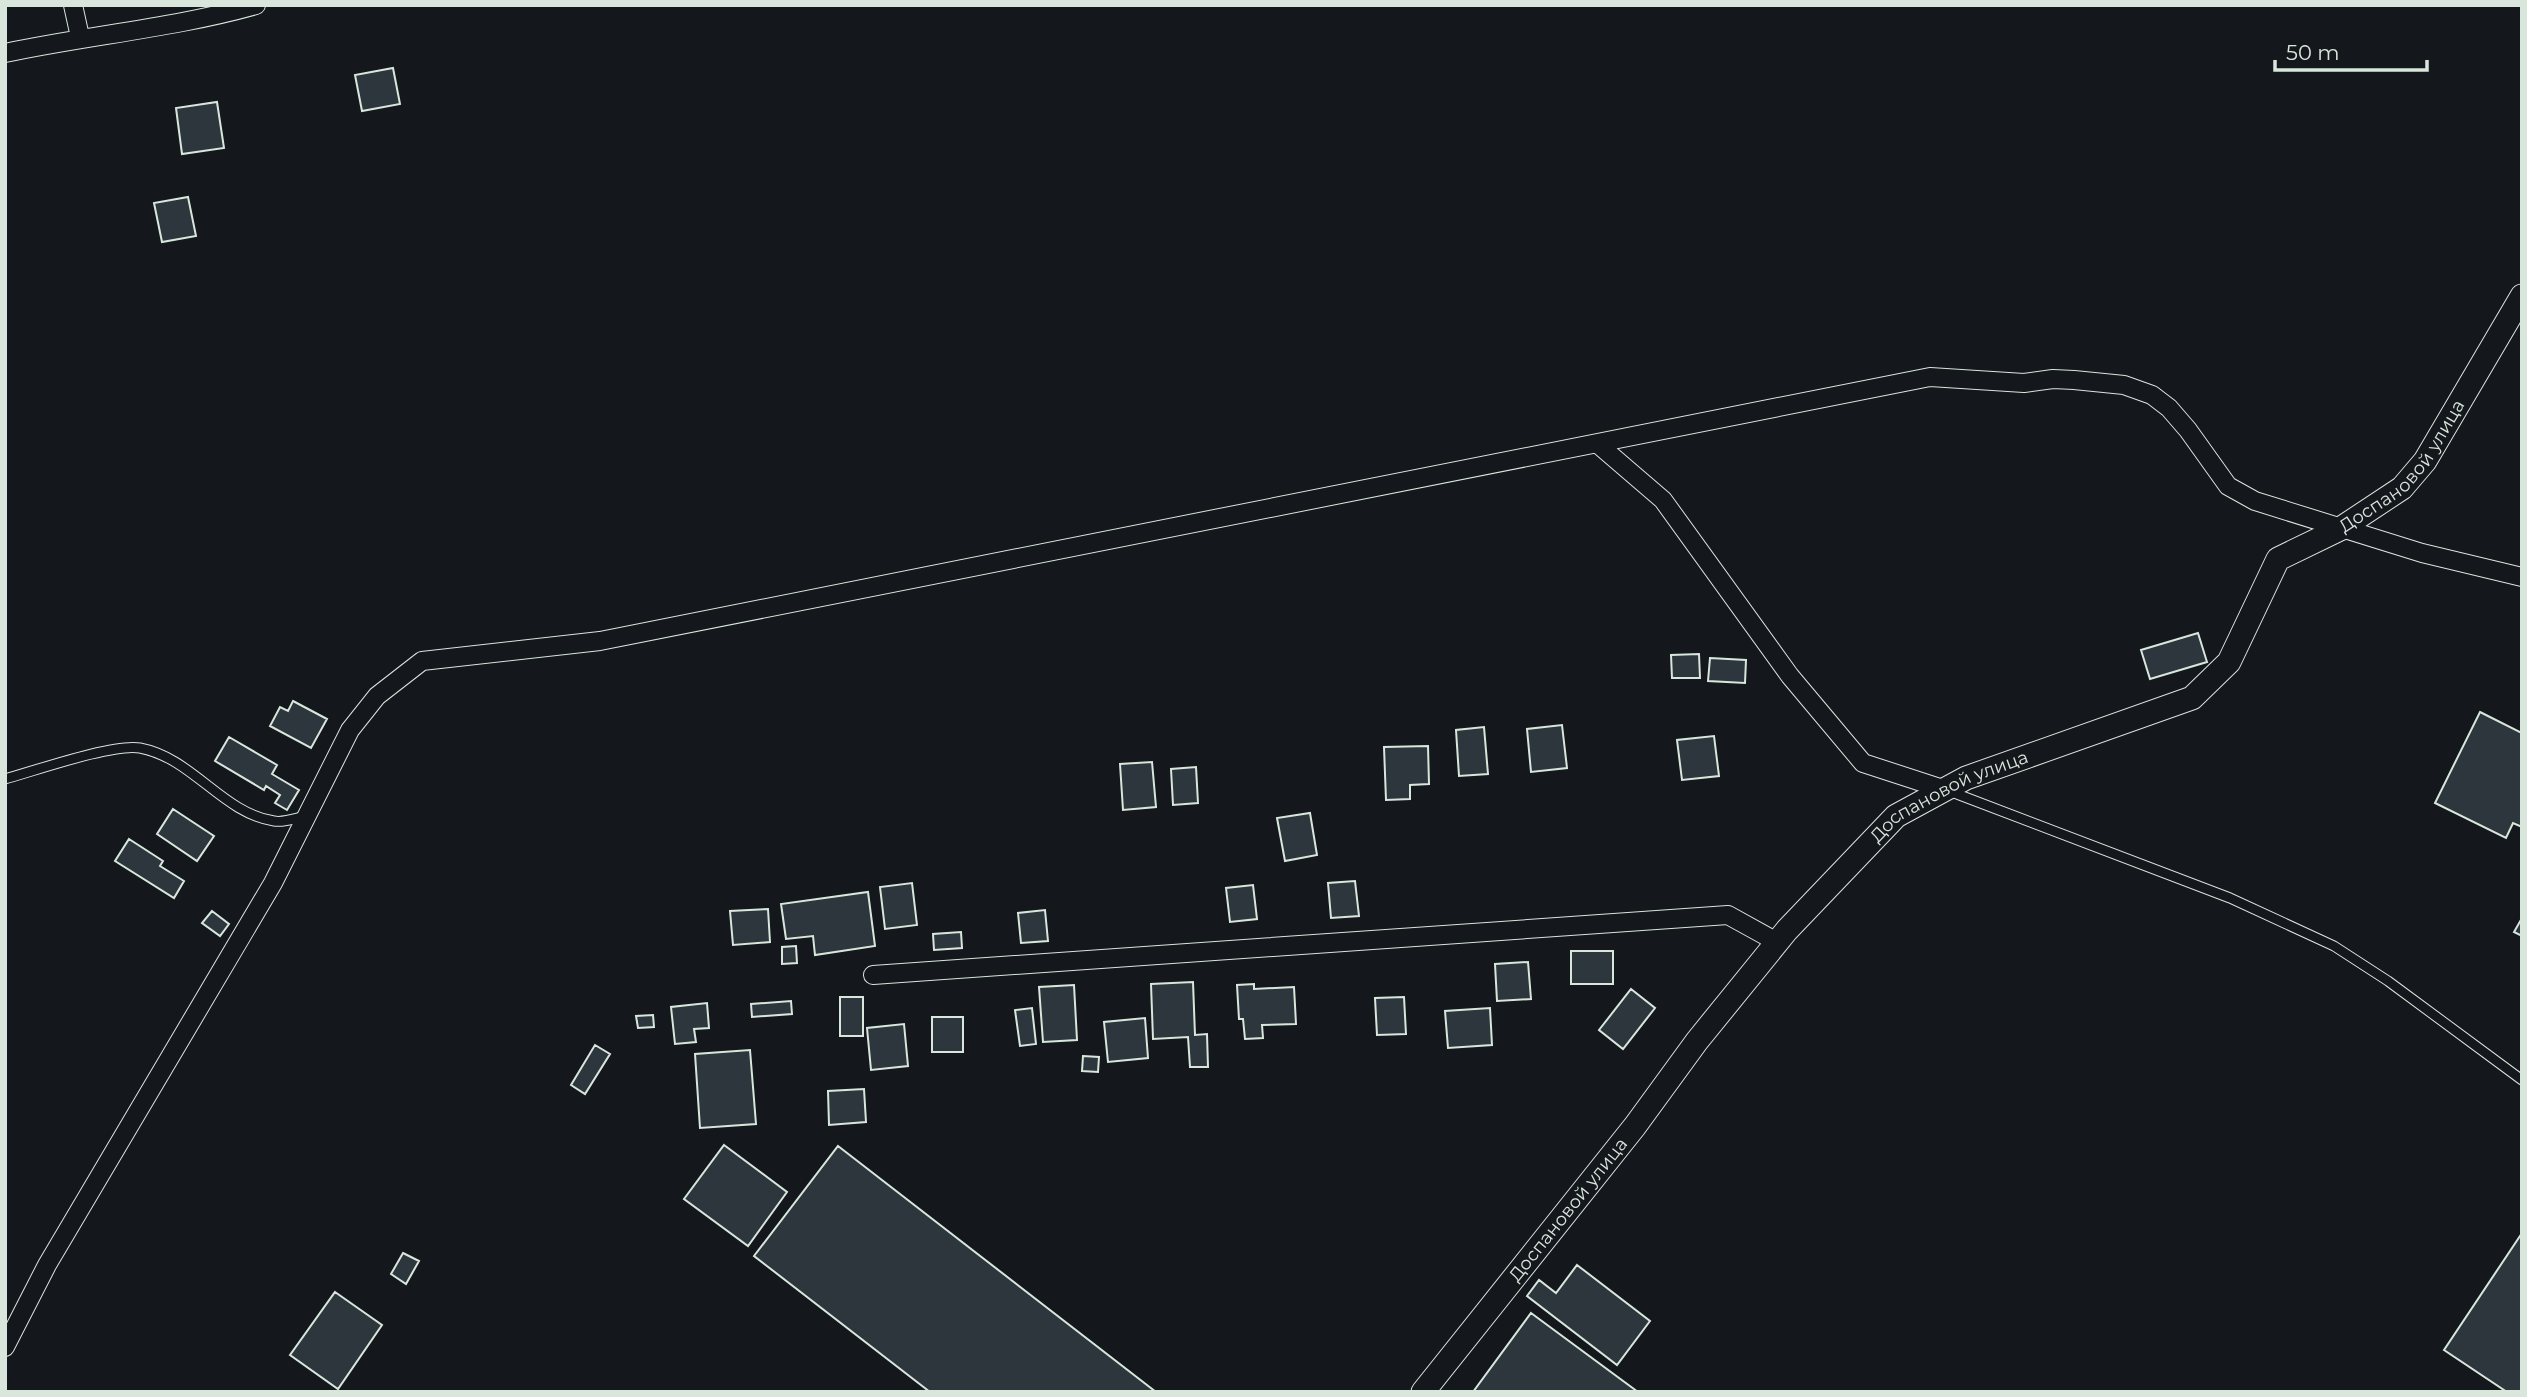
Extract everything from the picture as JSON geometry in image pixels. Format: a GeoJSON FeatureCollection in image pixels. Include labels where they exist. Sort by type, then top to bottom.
{"type":"FeatureCollection","features":[{"type":"Feature","properties":{"kind":"street"},"geometry":{"type":"LineString","coordinates":[[73,5],[80,37]]}},
{"type":"Feature","properties":{"kind":"street"},"geometry":{"type":"LineString","coordinates":[[5,53],[80,37],[211,18],[256,5]]}},
{"type":"Feature","properties":{"kind":"street","name":"Доспановой улица"},"geometry":{"type":"LineString","coordinates":[[1423,1392],[1777,943],[1896,816],[1966,778],[2192,698],[2229,662],[2278,559],[2340,529],[2402,488],[2425,461],[2522,296]]}},
{"type":"Feature","properties":{"kind":"street"},"geometry":{"type":"LineString","coordinates":[[5,1347],[47,1265],[273,883],[350,730],[377,696],[422,661],[600,641],[1599,445],[1930,377],[2024,383],[2053,379],[2124,386],[2152,395],[2169,408],[2228,486],[2255,501],[2340,529],[2522,577]]}},
{"type":"Feature","properties":{"kind":"street"},"geometry":{"type":"LineString","coordinates":[[1599,445],[1663,500],[1790,676],[1863,763],[1946,790]]}},
{"type":"Feature","properties":{"kind":"street"},"geometry":{"type":"LineString","coordinates":[[873,975],[1728,915],[1777,943]]}},
{"type":"Feature","properties":{"kind":"lane"},"geometry":{"type":"LineString","coordinates":[[5,779],[106,752],[138,747],[172,759],[243,812],[277,822],[307,815]]}},
{"type":"Feature","properties":{"kind":"lane"},"geometry":{"type":"LineString","coordinates":[[1946,790],[2230,898],[2334,946],[2388,981],[2522,1080]]}},
{"type":"Feature","properties":{"kind":"building"},"geometry":{"type":"Polygon","coordinates":[[[393,68],[400,104],[362,111],[355,75],[393,68]]]}},
{"type":"Feature","properties":{"kind":"building"},"geometry":{"type":"Polygon","coordinates":[[[217,102],[224,148],[182,154],[176,108],[217,102]]]}},
{"type":"Feature","properties":{"kind":"building"},"geometry":{"type":"Polygon","coordinates":[[[188,197],[196,236],[162,242],[154,203],[188,197]]]}},
{"type":"Feature","properties":{"kind":"building"},"geometry":{"type":"Polygon","coordinates":[[[2198,633],[2207,662],[2150,679],[2141,650],[2198,633]]]}},
{"type":"Feature","properties":{"kind":"building"},"geometry":{"type":"Polygon","coordinates":[[[1699,654],[1700,678],[1672,678],[1671,655],[1699,654]]]}},
{"type":"Feature","properties":{"kind":"building"},"geometry":{"type":"Polygon","coordinates":[[[1710,658],[1746,660],[1745,683],[1708,681],[1710,658]]]}},
{"type":"Feature","properties":{"kind":"building"},"geometry":{"type":"Polygon","coordinates":[[[293,701],[327,719],[311,748],[270,726],[280,707],[288,711],[293,701]]]}},
{"type":"Feature","properties":{"kind":"building"},"geometry":{"type":"Polygon","coordinates":[[[2480,712],[2522,733],[2522,827],[2513,823],[2506,838],[2435,803],[2480,712]]]}},
{"type":"Feature","properties":{"kind":"building"},"geometry":{"type":"Polygon","coordinates":[[[1562,725],[1567,768],[1531,772],[1527,729],[1562,725]]]}},
{"type":"Feature","properties":{"kind":"building"},"geometry":{"type":"Polygon","coordinates":[[[1484,727],[1488,774],[1459,776],[1456,730],[1484,727]]]}},
{"type":"Feature","properties":{"kind":"building"},"geometry":{"type":"Polygon","coordinates":[[[1714,736],[1719,776],[1682,780],[1677,740],[1714,736]]]}},
{"type":"Feature","properties":{"kind":"building"},"geometry":{"type":"Polygon","coordinates":[[[229,737],[277,765],[272,774],[299,790],[287,810],[275,803],[280,795],[266,786],[264,790],[215,761],[229,737]]]}},
{"type":"Feature","properties":{"kind":"building"},"geometry":{"type":"Polygon","coordinates":[[[1428,746],[1429,784],[1410,785],[1410,799],[1386,800],[1384,747],[1428,746]]]}},
{"type":"Feature","properties":{"kind":"building"},"geometry":{"type":"Polygon","coordinates":[[[1152,762],[1156,807],[1123,810],[1120,764],[1152,762]]]}},
{"type":"Feature","properties":{"kind":"building"},"geometry":{"type":"Polygon","coordinates":[[[1196,767],[1198,803],[1173,805],[1171,769],[1196,767]]]}},
{"type":"Feature","properties":{"kind":"building"},"geometry":{"type":"Polygon","coordinates":[[[173,809],[214,836],[197,861],[157,834],[173,809]]]}},
{"type":"Feature","properties":{"kind":"building"},"geometry":{"type":"Polygon","coordinates":[[[1310,813],[1317,855],[1285,861],[1277,818],[1310,813]]]}},
{"type":"Feature","properties":{"kind":"building"},"geometry":{"type":"Polygon","coordinates":[[[129,839],[163,861],[160,866],[184,881],[174,898],[115,861],[129,839]]]}},
{"type":"Feature","properties":{"kind":"building"},"geometry":{"type":"Polygon","coordinates":[[[1355,881],[1359,916],[1331,918],[1328,883],[1355,881]]]}},
{"type":"Feature","properties":{"kind":"building"},"geometry":{"type":"Polygon","coordinates":[[[912,883],[917,925],[885,929],[880,887],[912,883]]]}},
{"type":"Feature","properties":{"kind":"building"},"geometry":{"type":"Polygon","coordinates":[[[1253,885],[1257,919],[1230,922],[1226,888],[1253,885]]]}},
{"type":"Feature","properties":{"kind":"building"},"geometry":{"type":"Polygon","coordinates":[[[868,892],[875,946],[815,955],[813,936],[786,939],[781,904],[868,892]]]}},
{"type":"Feature","properties":{"kind":"building"},"geometry":{"type":"Polygon","coordinates":[[[768,909],[770,942],[733,945],[730,911],[768,909]]]}},
{"type":"Feature","properties":{"kind":"building"},"geometry":{"type":"Polygon","coordinates":[[[1045,910],[1048,941],[1021,943],[1018,913],[1045,910]]]}},
{"type":"Feature","properties":{"kind":"building"},"geometry":{"type":"Polygon","coordinates":[[[212,911],[229,924],[220,936],[202,923],[212,911]]]}},
{"type":"Feature","properties":{"kind":"building"},"geometry":{"type":"Polygon","coordinates":[[[2522,918],[2522,936],[2514,932],[2522,918]]]}},
{"type":"Feature","properties":{"kind":"building"},"geometry":{"type":"Polygon","coordinates":[[[961,932],[962,948],[934,950],[933,934],[961,932]]]}},
{"type":"Feature","properties":{"kind":"building"},"geometry":{"type":"Polygon","coordinates":[[[796,946],[797,963],[782,964],[782,947],[796,946]]]}},
{"type":"Feature","properties":{"kind":"building"},"geometry":{"type":"Polygon","coordinates":[[[1571,951],[1613,951],[1613,984],[1571,984],[1571,951]]]}},
{"type":"Feature","properties":{"kind":"building"},"geometry":{"type":"Polygon","coordinates":[[[1528,962],[1531,999],[1497,1001],[1495,964],[1528,962]]]}},
{"type":"Feature","properties":{"kind":"building"},"geometry":{"type":"Polygon","coordinates":[[[1193,982],[1195,1035],[1207,1034],[1208,1067],[1190,1067],[1188,1037],[1153,1039],[1151,984],[1193,982]]]}},
{"type":"Feature","properties":{"kind":"building"},"geometry":{"type":"Polygon","coordinates":[[[1254,984],[1254,989],[1294,987],[1296,1024],[1262,1025],[1263,1038],[1245,1039],[1243,1019],[1239,1019],[1237,985],[1254,984]]]}},
{"type":"Feature","properties":{"kind":"building"},"geometry":{"type":"Polygon","coordinates":[[[1074,985],[1077,1040],[1043,1042],[1039,987],[1074,985]]]}},
{"type":"Feature","properties":{"kind":"building"},"geometry":{"type":"Polygon","coordinates":[[[1631,989],[1655,1008],[1623,1049],[1599,1030],[1631,989]]]}},
{"type":"Feature","properties":{"kind":"building"},"geometry":{"type":"Polygon","coordinates":[[[840,997],[863,997],[863,1036],[840,1036],[840,997]]]}},
{"type":"Feature","properties":{"kind":"building"},"geometry":{"type":"Polygon","coordinates":[[[1404,997],[1406,1034],[1377,1035],[1375,998],[1404,997]]]}},
{"type":"Feature","properties":{"kind":"building"},"geometry":{"type":"Polygon","coordinates":[[[791,1001],[792,1014],[752,1017],[751,1004],[791,1001]]]}},
{"type":"Feature","properties":{"kind":"building"},"geometry":{"type":"Polygon","coordinates":[[[707,1003],[709,1028],[694,1029],[696,1042],[675,1044],[671,1007],[707,1003]]]}},
{"type":"Feature","properties":{"kind":"building"},"geometry":{"type":"Polygon","coordinates":[[[1032,1008],[1036,1044],[1020,1046],[1015,1010],[1032,1008]]]}},
{"type":"Feature","properties":{"kind":"building"},"geometry":{"type":"Polygon","coordinates":[[[1490,1008],[1492,1045],[1448,1048],[1445,1011],[1490,1008]]]}},
{"type":"Feature","properties":{"kind":"building"},"geometry":{"type":"Polygon","coordinates":[[[653,1015],[654,1027],[638,1028],[636,1016],[653,1015]]]}},
{"type":"Feature","properties":{"kind":"building"},"geometry":{"type":"Polygon","coordinates":[[[932,1017],[963,1017],[963,1052],[932,1052],[932,1017]]]}},
{"type":"Feature","properties":{"kind":"building"},"geometry":{"type":"Polygon","coordinates":[[[1145,1018],[1148,1058],[1108,1062],[1104,1022],[1145,1018]]]}},
{"type":"Feature","properties":{"kind":"building"},"geometry":{"type":"Polygon","coordinates":[[[904,1024],[908,1066],[871,1070],[867,1028],[904,1024]]]}},
{"type":"Feature","properties":{"kind":"building"},"geometry":{"type":"Polygon","coordinates":[[[595,1045],[610,1054],[585,1094],[571,1085],[595,1045]]]}},
{"type":"Feature","properties":{"kind":"building"},"geometry":{"type":"Polygon","coordinates":[[[750,1050],[756,1124],[700,1128],[695,1054],[750,1050]]]}},
{"type":"Feature","properties":{"kind":"building"},"geometry":{"type":"Polygon","coordinates":[[[1083,1056],[1099,1057],[1098,1072],[1082,1071],[1083,1056]]]}},
{"type":"Feature","properties":{"kind":"building"},"geometry":{"type":"Polygon","coordinates":[[[864,1089],[866,1122],[829,1125],[828,1091],[864,1089]]]}},
{"type":"Feature","properties":{"kind":"building"},"geometry":{"type":"Polygon","coordinates":[[[724,1145],[787,1192],[748,1246],[684,1199],[724,1145]]]}},
{"type":"Feature","properties":{"kind":"building"},"geometry":{"type":"Polygon","coordinates":[[[838,1146],[1156,1392],[930,1392],[754,1256],[838,1146]]]}},
{"type":"Feature","properties":{"kind":"building"},"geometry":{"type":"Polygon","coordinates":[[[2522,1233],[2522,1392],[2507,1392],[2444,1350],[2522,1233]]]}},
{"type":"Feature","properties":{"kind":"building"},"geometry":{"type":"Polygon","coordinates":[[[403,1253],[419,1261],[406,1284],[391,1274],[403,1253]]]}},
{"type":"Feature","properties":{"kind":"building"},"geometry":{"type":"Polygon","coordinates":[[[1577,1265],[1650,1321],[1617,1365],[1527,1296],[1539,1280],[1556,1293],[1577,1265]]]}},
{"type":"Feature","properties":{"kind":"building"},"geometry":{"type":"Polygon","coordinates":[[[335,1292],[382,1325],[338,1389],[290,1355],[335,1292]]]}},
{"type":"Feature","properties":{"kind":"building"},"geometry":{"type":"Polygon","coordinates":[[[1531,1313],[1638,1392],[1473,1392],[1531,1313]]]}}]}
